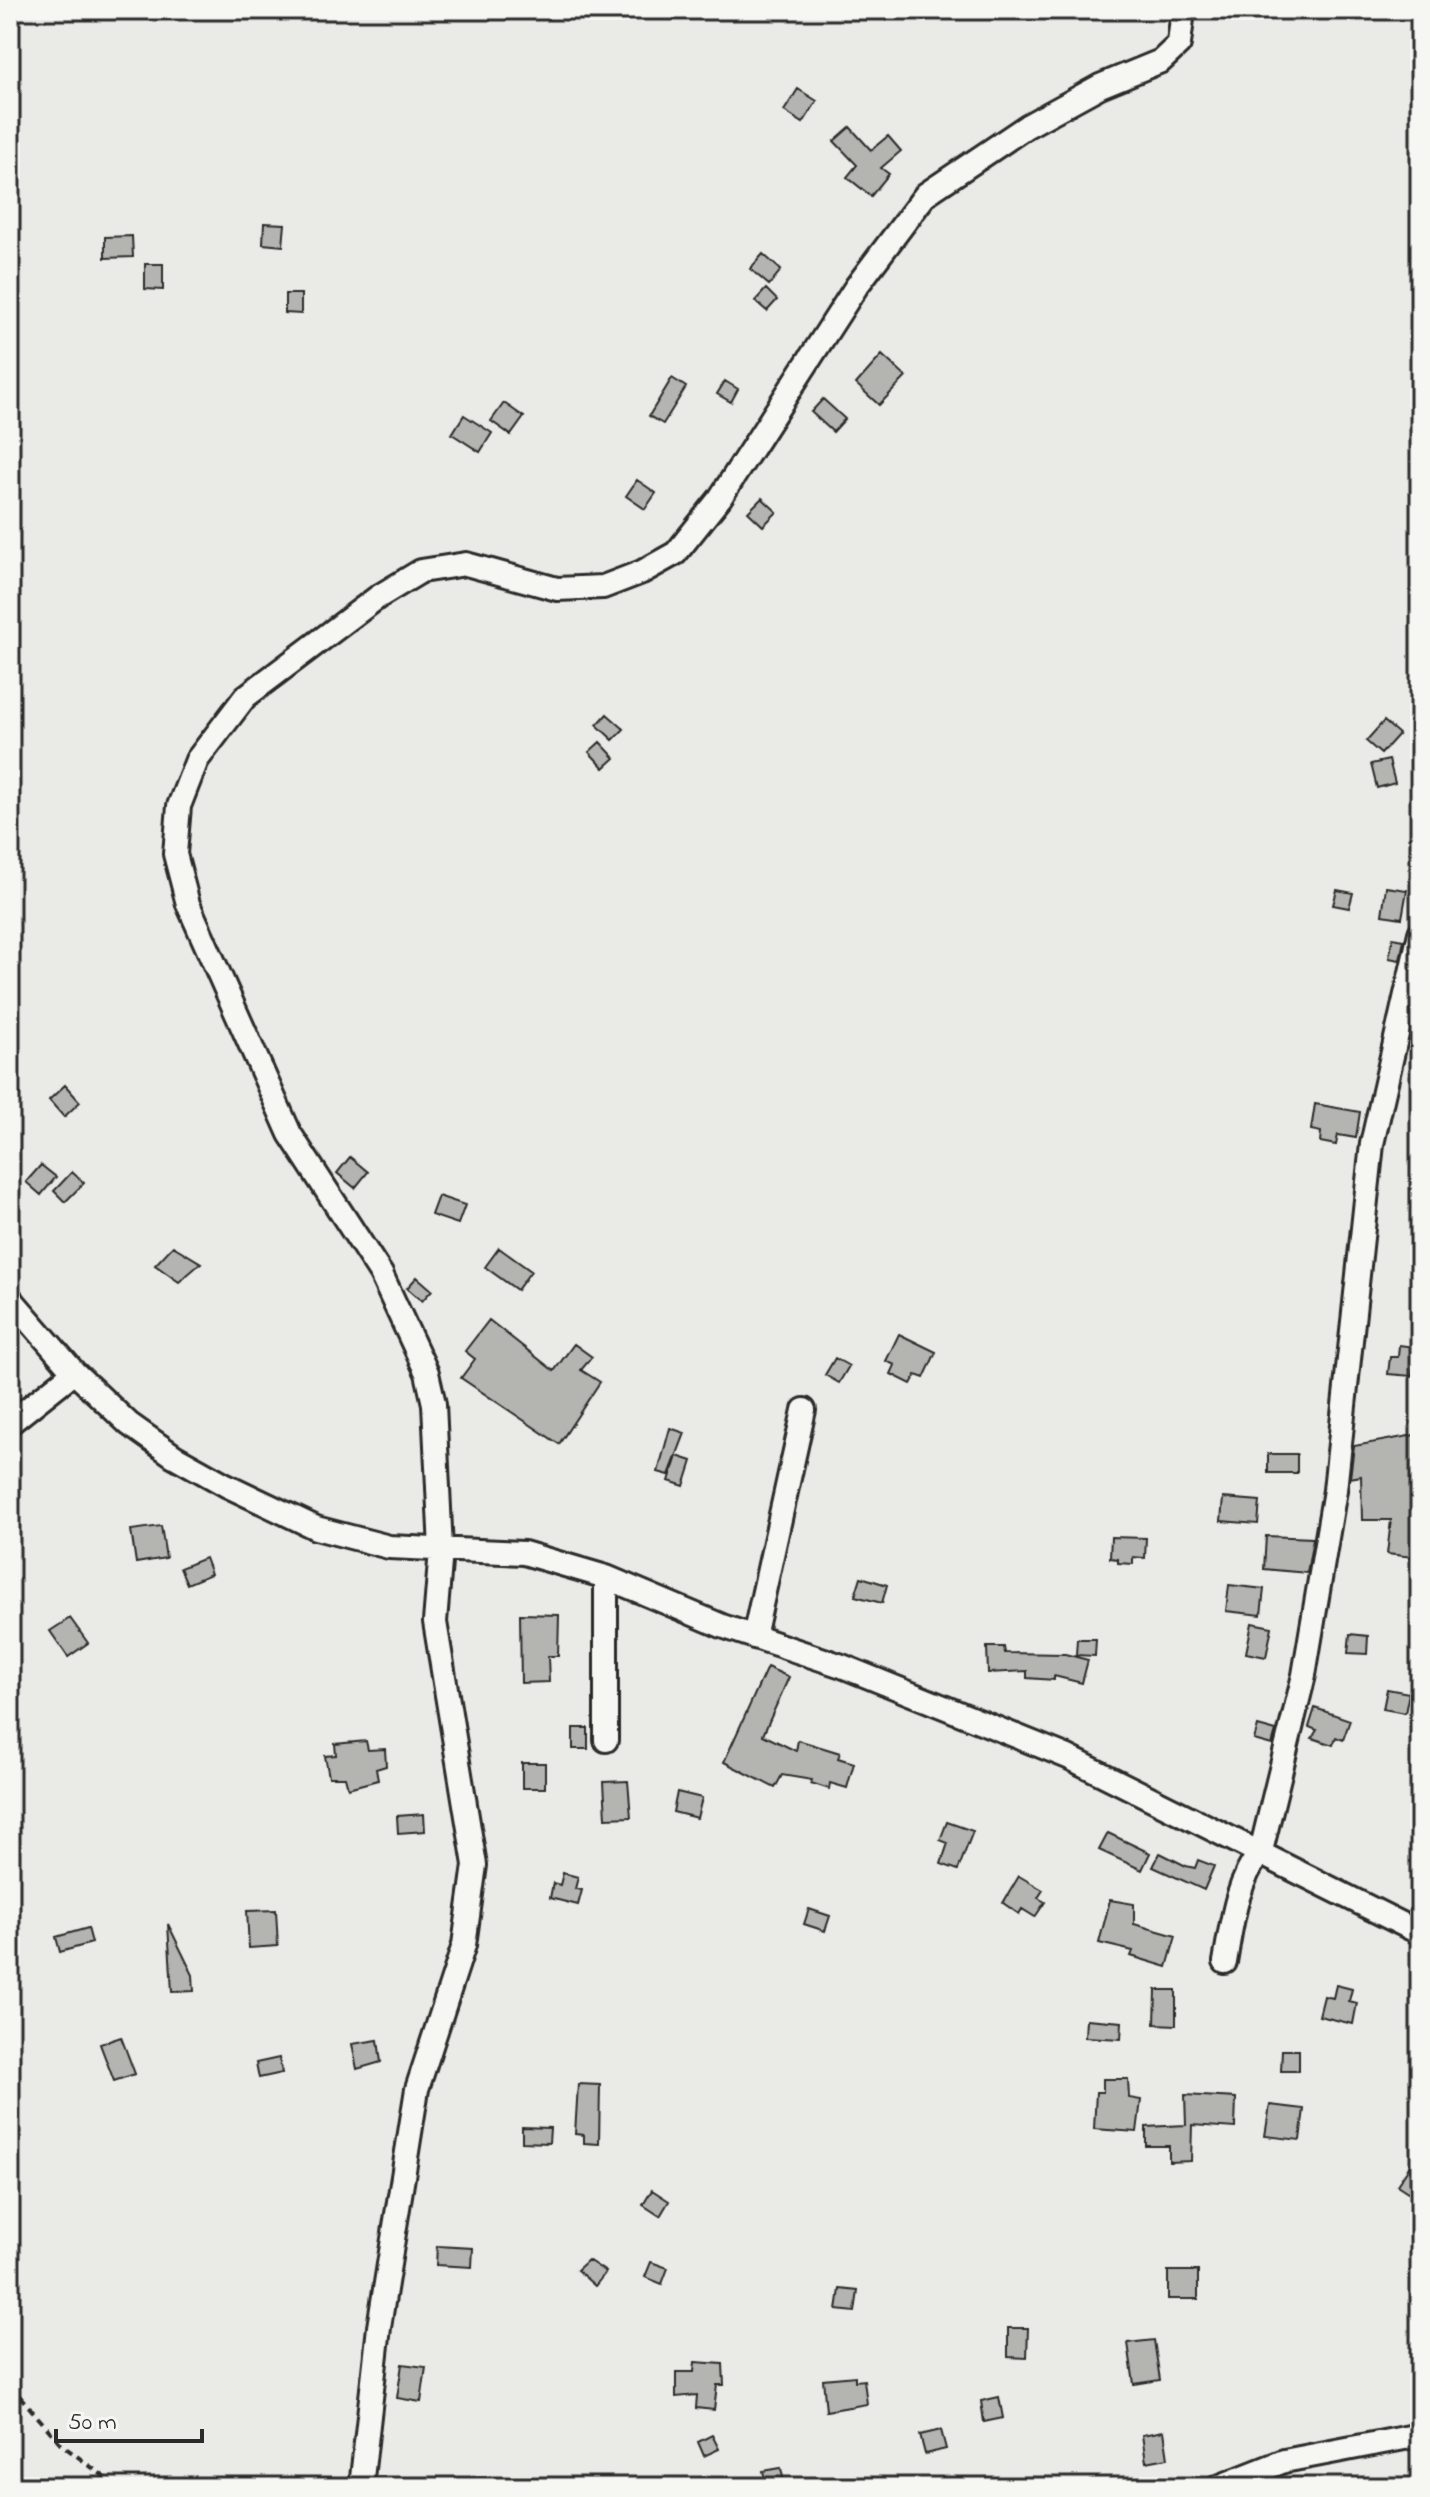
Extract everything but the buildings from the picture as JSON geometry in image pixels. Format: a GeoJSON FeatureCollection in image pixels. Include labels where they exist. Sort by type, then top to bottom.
{"type":"FeatureCollection","features":[{"type":"Feature","properties":{"kind":"street"},"geometry":{"type":"LineString","coordinates":[[361,2487],[379,2327],[417,2089],[464,1945],[475,1865],[435,1622],[441,1550],[434,1404],[427,1373],[381,1274],[290,1134],[188,904],[175,854],[179,806],[197,760],[245,697],[378,597],[421,571],[466,564],[557,589],[603,587],[642,572],[676,553],[720,498],[856,287],[926,194],[1027,126],[1100,86],[1161,61],[1179,44],[1183,10]]}},
{"type":"Feature","properties":{"kind":"street"},"geometry":{"type":"LineString","coordinates":[[1225,1962],[1245,1871],[1261,1851],[1304,1675],[1335,1490],[1372,1144],[1420,933]]}},
{"type":"Feature","properties":{"kind":"street"},"geometry":{"type":"LineString","coordinates":[[10,1298],[74,1372],[129,1424],[174,1456],[303,1522],[389,1547],[524,1553],[606,1577],[754,1637],[842,1666],[1068,1757],[1420,1933]]}},
{"type":"Feature","properties":{"kind":"street"},"geometry":{"type":"LineString","coordinates":[[10,1423],[74,1372]]}},
{"type":"Feature","properties":{"kind":"street"},"geometry":{"type":"LineString","coordinates":[[754,1637],[804,1410]]}},
{"type":"Feature","properties":{"kind":"street"},"geometry":{"type":"LineString","coordinates":[[606,1577],[606,1740]]}},
{"type":"Feature","properties":{"kind":"street"},"geometry":{"type":"LineString","coordinates":[[1218,2487],[1284,2461],[1420,2435]]}},
{"type":"Feature","properties":{"kind":"path"},"geometry":{"type":"LineString","coordinates":[[10,2385],[62,2445],[118,2487]]}}]}
